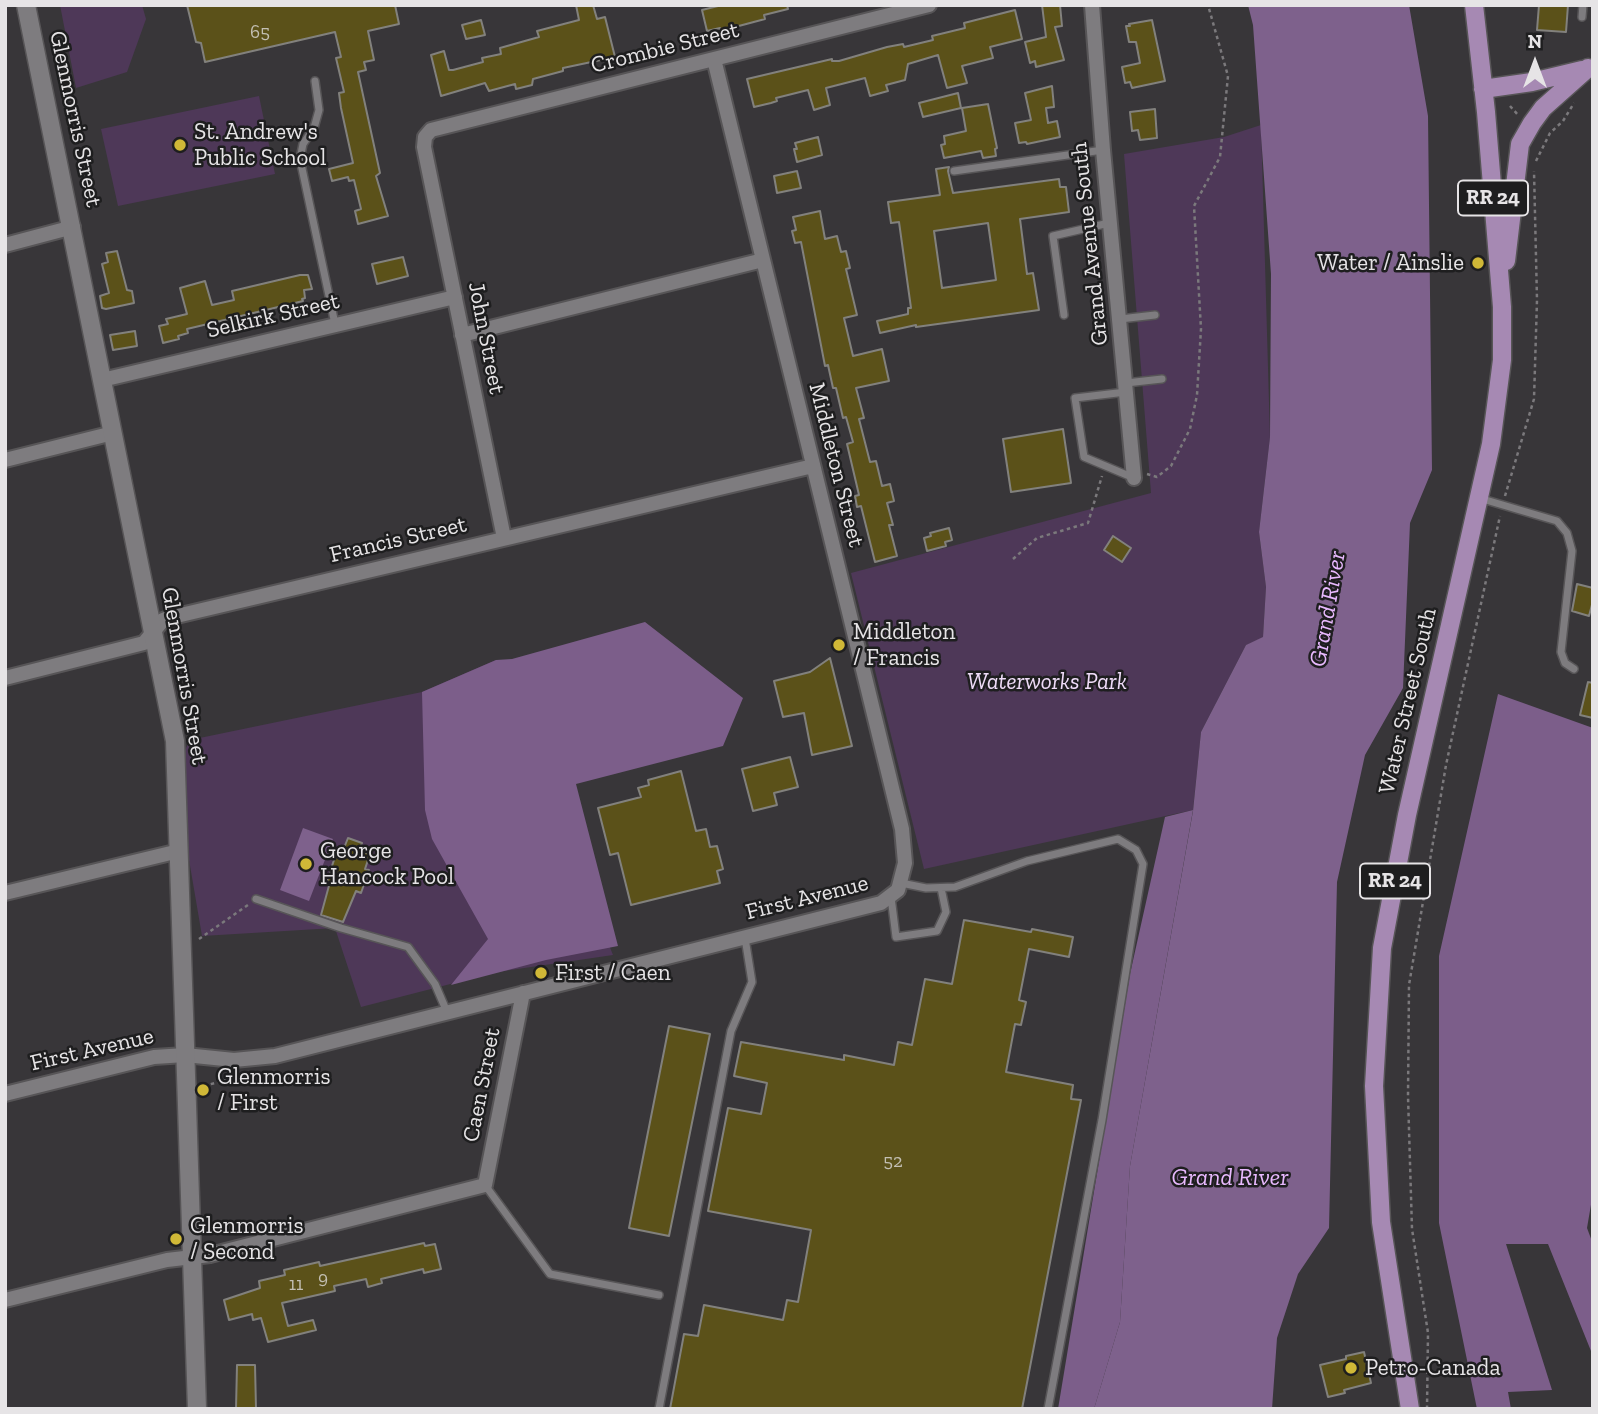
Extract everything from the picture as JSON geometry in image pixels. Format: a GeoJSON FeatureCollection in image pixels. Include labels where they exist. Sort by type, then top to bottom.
{"type":"FeatureCollection","features":[{"type":"Feature","properties":{"kind":"main road","name":"Water Street South"},"geometry":{"type":"LineString","coordinates":[[1410,1409],[1381,1208],[1374,1086],[1382,948],[1407,815],[1479,498],[1498,402],[1502,360],[1502,307],[1474,5]]}},
{"type":"Feature","properties":{"kind":"main road"},"geometry":{"type":"LineString","coordinates":[[1483,89],[1532,82],[1590,67]]}},
{"type":"Feature","properties":{"kind":"main road"},"geometry":{"type":"LineString","coordinates":[[1502,307],[1520,144],[1543,108],[1590,67]]}},
{"type":"Feature","properties":{"kind":"street","name":"Glenmorris Street"},"geometry":{"type":"LineString","coordinates":[[26,5],[73,227],[174,741],[197,1409]]}},
{"type":"Feature","properties":{"kind":"street","name":"Crombie Street"},"geometry":{"type":"LineString","coordinates":[[424,147],[425,137],[431,130],[929,5]]}},
{"type":"Feature","properties":{"kind":"street","name":"Grand Avenue South"},"geometry":{"type":"LineString","coordinates":[[1093,5],[1103,150],[1134,475]]}},
{"type":"Feature","properties":{"kind":"street","name":"Middleton Street"},"geometry":{"type":"LineString","coordinates":[[714,59],[902,829],[905,863],[901,883]]}},
{"type":"Feature","properties":{"kind":"street","name":"John Street"},"geometry":{"type":"LineString","coordinates":[[424,147],[504,538]]}},
{"type":"Feature","properties":{"kind":"street"},"geometry":{"type":"LineString","coordinates":[[5,244],[73,227]]}},
{"type":"Feature","properties":{"kind":"street"},"geometry":{"type":"LineString","coordinates":[[462,335],[763,260]]}},
{"type":"Feature","properties":{"kind":"street","name":"Selkirk Street"},"geometry":{"type":"LineString","coordinates":[[102,380],[455,297]]}},
{"type":"Feature","properties":{"kind":"street"},"geometry":{"type":"LineString","coordinates":[[5,460],[113,433]]}},
{"type":"Feature","properties":{"kind":"street","name":"Francis Street"},"geometry":{"type":"LineString","coordinates":[[5,678],[144,643],[163,620],[168,618],[813,466]]}},
{"type":"Feature","properties":{"kind":"street"},"geometry":{"type":"LineString","coordinates":[[5,892],[179,851]]}},
{"type":"Feature","properties":{"kind":"street","name":"First Avenue"},"geometry":{"type":"LineString","coordinates":[[5,1094],[154,1057],[185,1055],[234,1060],[275,1056],[881,903],[891,898],[901,883]]}},
{"type":"Feature","properties":{"kind":"street","name":"Caen Street"},"geometry":{"type":"LineString","coordinates":[[485,1185],[523,993]]}},
{"type":"Feature","properties":{"kind":"street"},"geometry":{"type":"LineString","coordinates":[[5,1300],[167,1260],[223,1251],[485,1185]]}},
{"type":"Feature","properties":{"kind":"lane"},"geometry":{"type":"LineString","coordinates":[[1582,17],[1583,5]]}},
{"type":"Feature","properties":{"kind":"lane"},"geometry":{"type":"LineString","coordinates":[[315,81],[319,110],[314,128],[303,144],[300,159],[335,324]]}},
{"type":"Feature","properties":{"kind":"lane"},"geometry":{"type":"LineString","coordinates":[[954,171],[1103,150]]}},
{"type":"Feature","properties":{"kind":"lane"},"geometry":{"type":"LineString","coordinates":[[1065,315],[1053,236],[1110,223]]}},
{"type":"Feature","properties":{"kind":"lane"},"geometry":{"type":"LineString","coordinates":[[1120,319],[1155,316]]}},
{"type":"Feature","properties":{"kind":"lane"},"geometry":{"type":"LineString","coordinates":[[1134,475],[1105,467],[1084,457],[1075,398],[1162,379]]}},
{"type":"Feature","properties":{"kind":"lane"},"geometry":{"type":"LineString","coordinates":[[1479,498],[1557,521],[1567,533],[1572,551],[1561,652],[1565,663],[1574,669]]}},
{"type":"Feature","properties":{"kind":"lane","name":"First Avenue"},"geometry":{"type":"LineString","coordinates":[[901,883],[926,888],[955,887],[1027,861],[1118,839],[1136,850],[1143,864],[1102,1120],[1048,1409]]}},
{"type":"Feature","properties":{"kind":"lane"},"geometry":{"type":"LineString","coordinates":[[891,898],[896,937],[937,931],[946,912],[942,888]]}},
{"type":"Feature","properties":{"kind":"lane"},"geometry":{"type":"LineString","coordinates":[[256,899],[408,947],[435,984],[447,1012]]}},
{"type":"Feature","properties":{"kind":"lane"},"geometry":{"type":"LineString","coordinates":[[659,1409],[731,1031],[752,982],[745,937]]}},
{"type":"Feature","properties":{"kind":"lane"},"geometry":{"type":"LineString","coordinates":[[485,1185],[550,1274],[659,1295]]}},
{"type":"Feature","properties":{"kind":"path"},"geometry":{"type":"LineString","coordinates":[[1134,475],[1157,477],[1171,466],[1190,429],[1197,395],[1201,329],[1194,206],[1220,157],[1228,76],[1208,5]]}},
{"type":"Feature","properties":{"kind":"path"},"geometry":{"type":"LineString","coordinates":[[1510,106],[1524,120]]}},
{"type":"Feature","properties":{"kind":"path"},"geometry":{"type":"LineString","coordinates":[[1427,1409],[1429,1333],[1412,1229],[1408,1096],[1409,985],[1446,765],[1502,505],[1534,399],[1537,300],[1534,164],[1550,133],[1563,121]]}},
{"type":"Feature","properties":{"kind":"path"},"geometry":{"type":"LineString","coordinates":[[1013,559],[1037,538],[1088,523],[1105,467]]}},
{"type":"Feature","properties":{"kind":"path"},"geometry":{"type":"LineString","coordinates":[[193,943],[256,899]]}},
{"type":"Feature","properties":{"kind":"path"},"geometry":{"type":"LineString","coordinates":[[197,1088],[251,1073]]}},
{"type":"Feature","properties":{"kind":"green space"},"geometry":{"type":"Polygon","coordinates":[[[60,5],[142,5],[146,19],[127,72],[76,88],[60,5]]]}},
{"type":"Feature","properties":{"kind":"green space"},"geometry":{"type":"Polygon","coordinates":[[[259,96],[275,174],[118,206],[101,129],[259,96]]]}},
{"type":"Feature","properties":{"kind":"green space","name":"Waterworks Park"},"geometry":{"type":"Polygon","coordinates":[[[1261,125],[1270,437],[1259,532],[1266,587],[1263,638],[1246,645],[1201,732],[1193,810],[924,869],[851,573],[1151,493],[1124,154],[1224,137],[1261,125]]]}},
{"type":"Feature","properties":{"kind":"green space"},"geometry":{"type":"Polygon","coordinates":[[[496,660],[613,955],[497,972],[361,1007],[335,928],[202,936],[187,848],[182,756],[190,740],[422,692],[496,660]]]}},
{"type":"Feature","properties":{"kind":"shaded area"},"geometry":{"type":"Polygon","coordinates":[[[645,622],[743,698],[723,746],[576,784],[618,946],[546,960],[451,985],[488,939],[432,839],[425,810],[422,692],[496,660],[512,659],[645,622]]]}},
{"type":"Feature","properties":{"kind":"shaded area"},"geometry":{"type":"Polygon","coordinates":[[[1498,694],[1593,728],[1593,1193],[1587,1228],[1593,1244],[1593,1356],[1548,1244],[1506,1244],[1552,1390],[1508,1392],[1511,1409],[1477,1409],[1439,1223],[1439,956],[1498,694]]]}},
{"type":"Feature","properties":{"kind":"shaded area"},"geometry":{"type":"Polygon","coordinates":[[[1193,810],[1130,1166],[1120,1322],[1094,1409],[1058,1409],[1130,974],[1165,817],[1193,810]]]}},
{"type":"Feature","properties":{"kind":"water","name":"Grand River"},"geometry":{"type":"Polygon","coordinates":[[[1248,5],[1409,5],[1428,116],[1432,470],[1410,523],[1403,688],[1365,755],[1337,882],[1329,1228],[1298,1274],[1277,1338],[1272,1409],[1094,1409],[1120,1322],[1130,1166],[1193,811],[1201,732],[1246,645],[1263,637],[1266,587],[1259,532],[1270,437],[1271,274],[1253,25],[1248,5]]]}},
{"type":"Feature","properties":{"kind":"water","name":"George Hancock Pool"},"geometry":{"type":"Polygon","coordinates":[[[303,828],[333,839],[309,901],[280,890],[303,828]]]}},
{"type":"Feature","properties":{"kind":"building"},"geometry":{"type":"Polygon","coordinates":[[[187,5],[395,5],[399,24],[368,31],[374,60],[364,62],[366,70],[358,72],[380,173],[376,176],[388,216],[358,224],[355,211],[361,209],[354,180],[349,181],[348,177],[332,181],[329,169],[353,163],[341,108],[339,93],[344,92],[336,58],[341,57],[335,32],[205,62],[201,43],[196,42],[187,5]]]}},
{"type":"Feature","properties":{"kind":"building"},"geometry":{"type":"Polygon","coordinates":[[[576,5],[593,5],[597,19],[605,17],[615,57],[563,68],[563,71],[533,79],[532,85],[516,89],[515,84],[489,91],[485,83],[441,96],[431,55],[444,51],[449,70],[483,62],[482,58],[501,54],[500,48],[539,37],[537,31],[579,20],[576,5]]]}},
{"type":"Feature","properties":{"kind":"building"},"geometry":{"type":"Polygon","coordinates":[[[722,5],[787,5],[788,9],[764,15],[765,19],[720,31],[720,28],[707,31],[702,10],[722,5]]]}},
{"type":"Feature","properties":{"kind":"building"},"geometry":{"type":"Polygon","coordinates":[[[1042,5],[1060,5],[1062,26],[1055,27],[1064,60],[1036,67],[1035,61],[1030,63],[1025,42],[1046,37],[1042,5]]]}},
{"type":"Feature","properties":{"kind":"building"},"geometry":{"type":"Polygon","coordinates":[[[1539,5],[1568,5],[1566,32],[1537,30],[1539,5]]]}},
{"type":"Feature","properties":{"kind":"building"},"geometry":{"type":"Polygon","coordinates":[[[1015,10],[1022,39],[990,47],[993,58],[962,66],[967,83],[947,88],[938,55],[908,64],[905,80],[886,85],[888,91],[870,96],[865,78],[826,88],[830,105],[814,110],[808,90],[754,107],[747,79],[832,59],[839,61],[887,47],[903,44],[904,47],[933,40],[932,36],[965,28],[964,23],[1015,10]]]}},
{"type":"Feature","properties":{"kind":"building"},"geometry":{"type":"Polygon","coordinates":[[[481,20],[485,35],[466,39],[462,25],[481,20]]]}},
{"type":"Feature","properties":{"kind":"building"},"geometry":{"type":"Polygon","coordinates":[[[1152,20],[1165,81],[1132,88],[1130,82],[1125,83],[1122,67],[1140,63],[1136,42],[1129,42],[1126,26],[1152,20]]]}},
{"type":"Feature","properties":{"kind":"building"},"geometry":{"type":"Polygon","coordinates":[[[1052,86],[1054,107],[1046,108],[1048,123],[1057,121],[1060,137],[1027,144],[1019,143],[1015,123],[1031,120],[1025,93],[1052,86]]]}},
{"type":"Feature","properties":{"kind":"building"},"geometry":{"type":"Polygon","coordinates":[[[958,93],[961,108],[923,117],[919,103],[958,93]]]}},
{"type":"Feature","properties":{"kind":"building"},"geometry":{"type":"Polygon","coordinates":[[[988,104],[997,148],[996,156],[983,158],[981,151],[944,158],[941,145],[945,144],[944,136],[966,131],[962,108],[988,104]]]}},
{"type":"Feature","properties":{"kind":"building"},"geometry":{"type":"Polygon","coordinates":[[[1155,109],[1157,138],[1140,140],[1138,130],[1132,131],[1130,112],[1155,109]]]}},
{"type":"Feature","properties":{"kind":"building"},"geometry":{"type":"Polygon","coordinates":[[[818,137],[822,155],[797,162],[795,143],[818,137]]]}},
{"type":"Feature","properties":{"kind":"building"},"geometry":{"type":"Polygon","coordinates":[[[949,167],[953,193],[1059,179],[1060,187],[1066,187],[1069,212],[1020,219],[1027,274],[1033,273],[1039,310],[916,325],[880,333],[877,321],[908,314],[908,308],[911,308],[899,222],[891,223],[888,202],[940,195],[936,169],[949,167]],[[988,223],[934,231],[942,288],[996,280],[988,223]]]}},
{"type":"Feature","properties":{"kind":"building"},"geometry":{"type":"Polygon","coordinates":[[[797,171],[801,188],[777,193],[774,176],[797,171]]]}},
{"type":"Feature","properties":{"kind":"building"},"geometry":{"type":"Polygon","coordinates":[[[820,211],[825,239],[837,236],[841,252],[846,251],[850,268],[846,269],[857,315],[844,318],[853,356],[882,349],[889,381],[856,388],[864,418],[859,419],[870,462],[876,461],[882,486],[890,484],[894,501],[887,503],[893,525],[889,525],[897,556],[875,562],[861,506],[857,507],[855,496],[859,495],[847,444],[853,442],[846,417],[843,418],[836,388],[833,388],[828,365],[825,366],[801,242],[795,243],[792,231],[796,230],[793,217],[820,211]]]}},
{"type":"Feature","properties":{"kind":"building"},"geometry":{"type":"Polygon","coordinates":[[[117,251],[127,290],[132,291],[134,303],[106,309],[102,308],[100,296],[109,293],[102,264],[108,262],[106,253],[117,251]]]}},
{"type":"Feature","properties":{"kind":"building"},"geometry":{"type":"Polygon","coordinates":[[[403,257],[408,276],[377,284],[372,264],[403,257]]]}},
{"type":"Feature","properties":{"kind":"building"},"geometry":{"type":"Polygon","coordinates":[[[308,275],[312,289],[304,290],[303,301],[187,329],[188,333],[178,336],[179,339],[163,343],[159,326],[168,324],[166,319],[187,314],[180,288],[205,281],[212,305],[234,300],[232,291],[308,275]]]}},
{"type":"Feature","properties":{"kind":"building"},"geometry":{"type":"Polygon","coordinates":[[[135,331],[137,346],[113,350],[110,335],[135,331]]]}},
{"type":"Feature","properties":{"kind":"building"},"geometry":{"type":"Polygon","coordinates":[[[1063,429],[1071,483],[1011,492],[1003,439],[1063,429]]]}},
{"type":"Feature","properties":{"kind":"building"},"geometry":{"type":"Polygon","coordinates":[[[949,528],[952,540],[945,542],[946,546],[927,551],[924,538],[931,536],[930,533],[949,528]]]}},
{"type":"Feature","properties":{"kind":"building"},"geometry":{"type":"Polygon","coordinates":[[[1113,536],[1131,548],[1122,562],[1104,550],[1113,536]]]}},
{"type":"Feature","properties":{"kind":"building"},"geometry":{"type":"Polygon","coordinates":[[[1577,584],[1593,588],[1589,616],[1572,611],[1577,584]]]}},
{"type":"Feature","properties":{"kind":"building"},"geometry":{"type":"Polygon","coordinates":[[[830,658],[852,746],[812,755],[804,713],[783,717],[774,681],[810,672],[830,658]]]}},
{"type":"Feature","properties":{"kind":"building"},"geometry":{"type":"Polygon","coordinates":[[[1588,682],[1593,683],[1593,718],[1580,715],[1588,682]]]}},
{"type":"Feature","properties":{"kind":"building"},"geometry":{"type":"Polygon","coordinates":[[[790,757],[798,787],[774,793],[777,805],[753,811],[742,769],[790,757]]]}},
{"type":"Feature","properties":{"kind":"building"},"geometry":{"type":"Polygon","coordinates":[[[681,771],[696,831],[706,829],[710,847],[717,846],[723,869],[717,871],[720,883],[631,905],[618,853],[610,855],[598,808],[641,797],[638,788],[649,785],[648,780],[681,771]]]}},
{"type":"Feature","properties":{"kind":"building"},"geometry":{"type":"Polygon","coordinates":[[[348,838],[362,843],[359,850],[370,854],[365,869],[369,870],[361,893],[356,891],[343,922],[321,915],[330,882],[327,881],[335,857],[340,858],[348,838]]]}},
{"type":"Feature","properties":{"kind":"building"},"geometry":{"type":"Polygon","coordinates":[[[964,920],[1073,937],[1069,957],[1029,949],[1019,1000],[1026,1002],[1021,1025],[1015,1024],[1006,1072],[1073,1085],[1071,1099],[1081,1100],[1022,1409],[670,1409],[684,1334],[698,1336],[704,1305],[783,1320],[787,1300],[798,1302],[811,1230],[708,1211],[728,1108],[761,1114],[767,1083],[734,1076],[741,1042],[844,1060],[844,1055],[894,1065],[898,1042],[912,1045],[925,979],[952,984],[964,920]]]}},
{"type":"Feature","properties":{"kind":"building"},"geometry":{"type":"Polygon","coordinates":[[[669,1026],[710,1034],[669,1236],[629,1228],[669,1026]]]}},
{"type":"Feature","properties":{"kind":"building"},"geometry":{"type":"Polygon","coordinates":[[[424,1243],[425,1246],[435,1244],[441,1269],[424,1273],[423,1269],[381,1279],[382,1283],[368,1287],[366,1279],[334,1286],[335,1291],[282,1303],[288,1326],[313,1320],[316,1330],[268,1342],[261,1318],[253,1320],[252,1314],[229,1320],[224,1300],[260,1288],[259,1281],[285,1275],[284,1270],[319,1262],[320,1266],[424,1243]]]}},
{"type":"Feature","properties":{"kind":"building"},"geometry":{"type":"Polygon","coordinates":[[[1364,1352],[1371,1383],[1328,1397],[1320,1365],[1364,1352]]]}},
{"type":"Feature","properties":{"kind":"building"},"geometry":{"type":"Polygon","coordinates":[[[237,1365],[255,1365],[256,1409],[236,1409],[237,1365]]]}},
{"type":"Feature","properties":{"kind":"place","name":"St. Andrew's Public School"},"geometry":{"type":"Point","coordinates":[180,145]}},
{"type":"Feature","properties":{"kind":"place","name":"Water / Ainslie"},"geometry":{"type":"Point","coordinates":[1478,263]}},
{"type":"Feature","properties":{"kind":"place","name":"Middleton / Francis"},"geometry":{"type":"Point","coordinates":[839,645]}},
{"type":"Feature","properties":{"kind":"place","name":"George Hancock Pool"},"geometry":{"type":"Point","coordinates":[306,864]}},
{"type":"Feature","properties":{"kind":"place","name":"First / Caen"},"geometry":{"type":"Point","coordinates":[541,973]}},
{"type":"Feature","properties":{"kind":"place","name":"Glenmorris / First"},"geometry":{"type":"Point","coordinates":[203,1090]}},
{"type":"Feature","properties":{"kind":"place","name":"Glenmorris / Second"},"geometry":{"type":"Point","coordinates":[176,1239]}},
{"type":"Feature","properties":{"kind":"place","name":"Petro-Canada"},"geometry":{"type":"Point","coordinates":[1351,1368]}}]}
